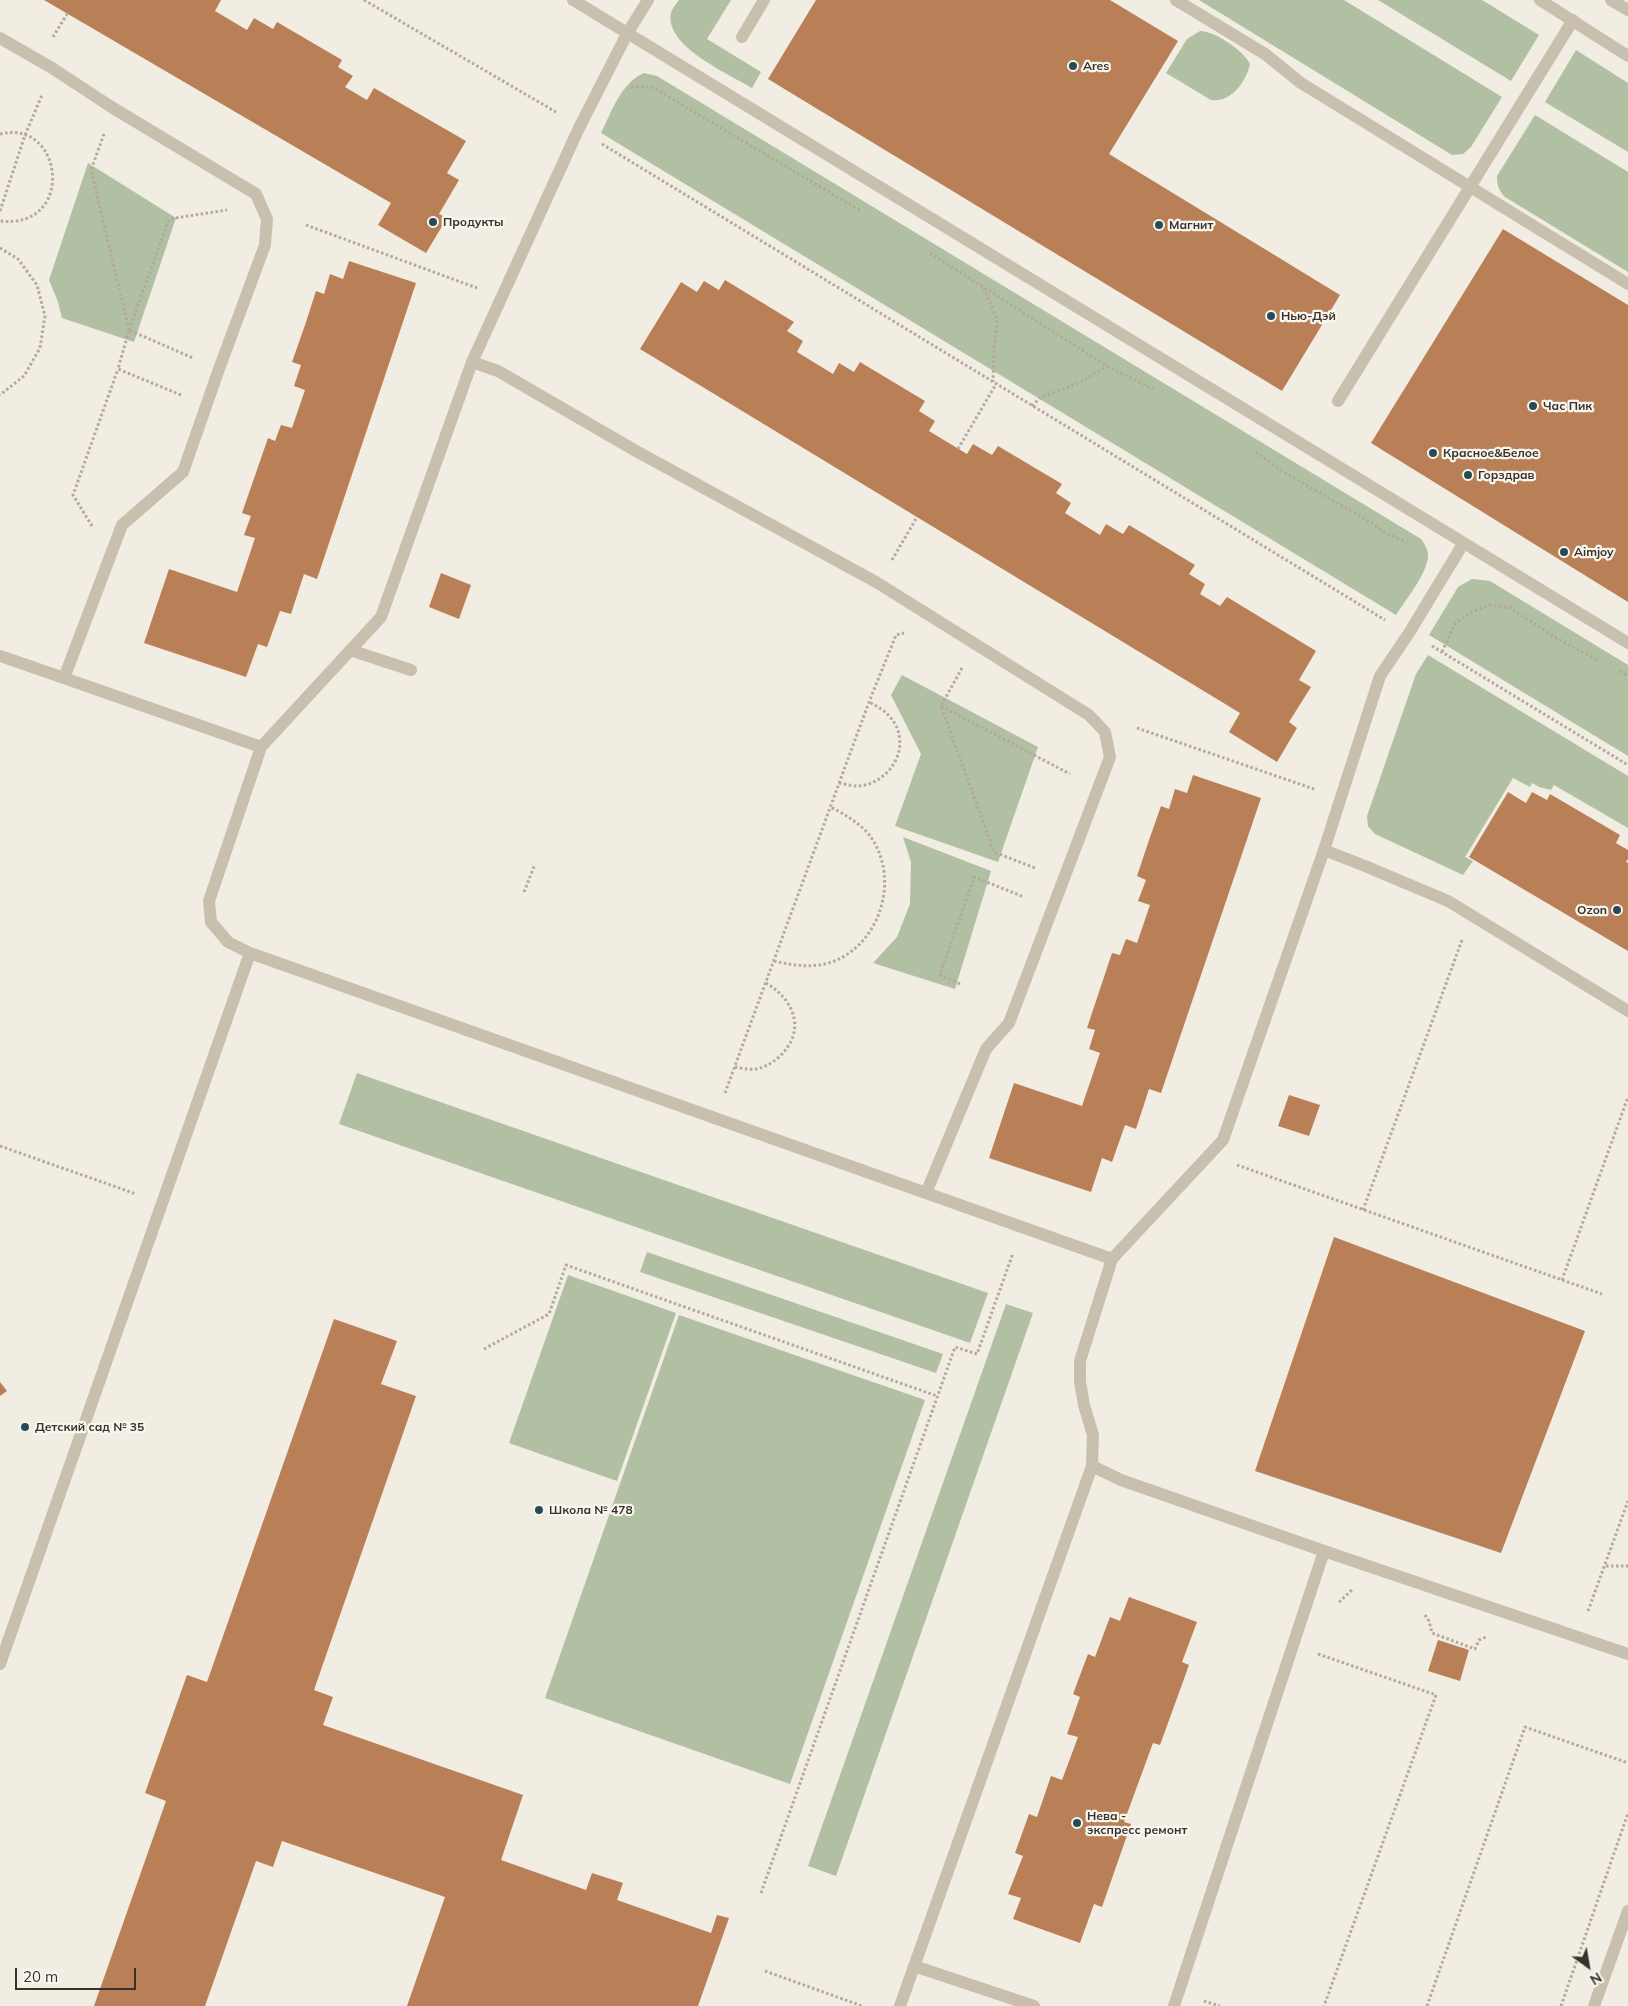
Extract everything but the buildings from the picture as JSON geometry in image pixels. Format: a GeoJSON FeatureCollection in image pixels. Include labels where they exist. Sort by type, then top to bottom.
{"type":"FeatureCollection","features":[{"type":"Feature","properties":{"kind":"street"},"geometry":{"type":"LineString","coordinates":[[573,0],[1628,643]]}},
{"type":"Feature","properties":{"kind":"street"},"geometry":{"type":"LineString","coordinates":[[648,0],[628,32],[578,128],[472,362],[381,617],[262,747],[210,901],[211,922],[228,942],[250,953],[1112,1259]]}},
{"type":"Feature","properties":{"kind":"street"},"geometry":{"type":"LineString","coordinates":[[742,37],[764,0]]}},
{"type":"Feature","properties":{"kind":"street"},"geometry":{"type":"LineString","coordinates":[[1176,0],[1265,54],[1301,83],[1628,284]]}},
{"type":"Feature","properties":{"kind":"street"},"geometry":{"type":"LineString","coordinates":[[1540,0],[1628,56]]}},
{"type":"Feature","properties":{"kind":"street"},"geometry":{"type":"LineString","coordinates":[[1611,0],[1628,10]]}},
{"type":"Feature","properties":{"kind":"street"},"geometry":{"type":"LineString","coordinates":[[1338,401],[1573,20]]}},
{"type":"Feature","properties":{"kind":"street"},"geometry":{"type":"LineString","coordinates":[[0,38],[256,194],[267,220],[265,245],[183,472],[122,525],[64,678]]}},
{"type":"Feature","properties":{"kind":"street"},"geometry":{"type":"LineString","coordinates":[[472,362],[498,371],[636,451],[876,582],[1089,715],[1105,732],[1110,756],[1009,1023],[986,1049],[926,1193]]}},
{"type":"Feature","properties":{"kind":"street"},"geometry":{"type":"LineString","coordinates":[[900,2006],[1092,1466],[1093,1435],[1082,1397],[1080,1360],[1112,1259],[1223,1140],[1324,850],[1380,676],[1409,633],[1463,544]]}},
{"type":"Feature","properties":{"kind":"street"},"geometry":{"type":"LineString","coordinates":[[350,650],[411,670]]}},
{"type":"Feature","properties":{"kind":"street"},"geometry":{"type":"LineString","coordinates":[[0,656],[262,747]]}},
{"type":"Feature","properties":{"kind":"street"},"geometry":{"type":"LineString","coordinates":[[1324,850],[1448,901],[1628,1011]]}},
{"type":"Feature","properties":{"kind":"street"},"geometry":{"type":"LineString","coordinates":[[0,1664],[250,953]]}},
{"type":"Feature","properties":{"kind":"street"},"geometry":{"type":"LineString","coordinates":[[1092,1466],[1121,1480],[1628,1654]]}},
{"type":"Feature","properties":{"kind":"street"},"geometry":{"type":"LineString","coordinates":[[1174,2006],[1324,1551]]}},
{"type":"Feature","properties":{"kind":"street"},"geometry":{"type":"LineString","coordinates":[[1594,2006],[1628,1911]]}},
{"type":"Feature","properties":{"kind":"street"},"geometry":{"type":"LineString","coordinates":[[914,1966],[1034,2006]]}},
{"type":"Feature","properties":{"kind":"path"},"geometry":{"type":"LineString","coordinates":[[364,0],[556,112],[601,144],[1628,765]]}},
{"type":"Feature","properties":{"kind":"path"},"geometry":{"type":"LineString","coordinates":[[52,40],[68,14]]}},
{"type":"Feature","properties":{"kind":"path"},"geometry":{"type":"LineString","coordinates":[[0,211],[25,135],[52,68]]}},
{"type":"Feature","properties":{"kind":"path"},"geometry":{"type":"LineString","coordinates":[[606,73],[625,86],[652,86],[866,214]]}},
{"type":"Feature","properties":{"kind":"path"},"geometry":{"type":"LineString","coordinates":[[113,108],[91,170],[129,330]]}},
{"type":"Feature","properties":{"kind":"path"},"geometry":{"type":"LineString","coordinates":[[0,134],[7,132],[25,135],[38,143],[48,154],[53,169],[54,184],[49,198],[40,211],[27,219],[12,222],[0,221]]}},
{"type":"Feature","properties":{"kind":"path"},"geometry":{"type":"LineString","coordinates":[[74,495],[118,369],[129,330],[169,219],[237,208],[256,194]]}},
{"type":"Feature","properties":{"kind":"path"},"geometry":{"type":"LineString","coordinates":[[306,225],[477,288]]}},
{"type":"Feature","properties":{"kind":"path"},"geometry":{"type":"LineString","coordinates":[[0,248],[18,258],[37,285],[45,316],[40,348],[24,376],[0,395]]}},
{"type":"Feature","properties":{"kind":"path"},"geometry":{"type":"LineString","coordinates":[[924,249],[962,275],[1108,366],[1158,392]]}},
{"type":"Feature","properties":{"kind":"path"},"geometry":{"type":"LineString","coordinates":[[958,449],[995,383],[994,350],[997,319],[984,287]]}},
{"type":"Feature","properties":{"kind":"path"},"geometry":{"type":"LineString","coordinates":[[129,330],[219,369]]}},
{"type":"Feature","properties":{"kind":"path"},"geometry":{"type":"LineString","coordinates":[[1032,406],[1041,397],[1079,383],[1108,366]]}},
{"type":"Feature","properties":{"kind":"path"},"geometry":{"type":"LineString","coordinates":[[118,369],[208,404]]}},
{"type":"Feature","properties":{"kind":"path"},"geometry":{"type":"LineString","coordinates":[[1252,449],[1282,471],[1384,532],[1401,541],[1410,543]]}},
{"type":"Feature","properties":{"kind":"path"},"geometry":{"type":"LineString","coordinates":[[889,564],[917,517]]}},
{"type":"Feature","properties":{"kind":"path"},"geometry":{"type":"LineString","coordinates":[[92,527],[95,523]]}},
{"type":"Feature","properties":{"kind":"path"},"geometry":{"type":"LineString","coordinates":[[1442,652],[1455,624],[1469,612],[1490,605],[1510,608],[1601,662]]}},
{"type":"Feature","properties":{"kind":"path"},"geometry":{"type":"LineString","coordinates":[[716,1118],[868,702],[896,635],[905,633]]}},
{"type":"Feature","properties":{"kind":"path"},"geometry":{"type":"LineString","coordinates":[[964,663],[941,706],[994,852],[1036,868]]}},
{"type":"Feature","properties":{"kind":"path"},"geometry":{"type":"LineString","coordinates":[[1616,670],[1628,676]]}},
{"type":"Feature","properties":{"kind":"path"},"geometry":{"type":"LineString","coordinates":[[839,783],[858,786],[874,782],[888,773],[898,758],[900,741],[896,724],[885,710],[868,702]]}},
{"type":"Feature","properties":{"kind":"path"},"geometry":{"type":"LineString","coordinates":[[941,706],[1070,774]]}},
{"type":"Feature","properties":{"kind":"path"},"geometry":{"type":"LineString","coordinates":[[1137,728],[1320,792]]}},
{"type":"Feature","properties":{"kind":"path"},"geometry":{"type":"LineString","coordinates":[[774,961],[795,966],[816,965],[837,960],[856,948],[870,932],[880,913],[885,892],[884,870],[877,849],[866,831],[850,817],[830,807]]}},
{"type":"Feature","properties":{"kind":"path"},"geometry":{"type":"LineString","coordinates":[[524,892],[535,864]]}},
{"type":"Feature","properties":{"kind":"path"},"geometry":{"type":"LineString","coordinates":[[960,984],[940,975],[974,877],[1024,897]]}},
{"type":"Feature","properties":{"kind":"path"},"geometry":{"type":"LineString","coordinates":[[1363,1210],[1463,937]]}},
{"type":"Feature","properties":{"kind":"path"},"geometry":{"type":"LineString","coordinates":[[735,1067],[754,1069],[772,1064],[789,1048],[795,1030],[792,1010],[779,991],[766,983]]}},
{"type":"Feature","properties":{"kind":"path"},"geometry":{"type":"LineString","coordinates":[[1562,1280],[1628,1097]]}},
{"type":"Feature","properties":{"kind":"path"},"geometry":{"type":"LineString","coordinates":[[0,1146],[142,1197]]}},
{"type":"Feature","properties":{"kind":"path"},"geometry":{"type":"LineString","coordinates":[[1234,1164],[1602,1294]]}},
{"type":"Feature","properties":{"kind":"path"},"geometry":{"type":"LineString","coordinates":[[761,1893],[955,1347],[977,1354],[1014,1250]]}},
{"type":"Feature","properties":{"kind":"path"},"geometry":{"type":"LineString","coordinates":[[484,1349],[549,1314],[566,1265],[937,1396]]}},
{"type":"Feature","properties":{"kind":"path"},"geometry":{"type":"LineString","coordinates":[[1588,1612],[1628,1501]]}},
{"type":"Feature","properties":{"kind":"path"},"geometry":{"type":"LineString","coordinates":[[1606,1566],[1628,1566]]}},
{"type":"Feature","properties":{"kind":"path"},"geometry":{"type":"LineString","coordinates":[[1336,1609],[1340,1600],[1352,1590],[1357,1589]]}},
{"type":"Feature","properties":{"kind":"path"},"geometry":{"type":"LineString","coordinates":[[1424,1614],[1429,1621],[1432,1634],[1475,1649],[1479,1640],[1487,1636]]}},
{"type":"Feature","properties":{"kind":"path"},"geometry":{"type":"LineString","coordinates":[[1294,1645],[1436,1696],[1324,2006]]}},
{"type":"Feature","properties":{"kind":"path"},"geometry":{"type":"LineString","coordinates":[[1320,1654],[1323,1645]]}},
{"type":"Feature","properties":{"kind":"path"},"geometry":{"type":"LineString","coordinates":[[1427,2006],[1524,1727],[1628,1763]]}},
{"type":"Feature","properties":{"kind":"path"},"geometry":{"type":"LineString","coordinates":[[1561,2006],[1628,1813]]}},
{"type":"Feature","properties":{"kind":"path"},"geometry":{"type":"LineString","coordinates":[[766,1971],[862,2006]]}},
{"type":"Feature","properties":{"kind":"green space"},"geometry":{"type":"Polygon","coordinates":[[[679,0],[731,0],[707,39],[761,72],[752,88],[700,58],[677,37],[672,25],[671,13],[679,0]]]}},
{"type":"Feature","properties":{"kind":"green space"},"geometry":{"type":"Polygon","coordinates":[[[1199,0],[1344,0],[1502,97],[1471,147],[1463,154],[1452,155],[1199,0]]]}},
{"type":"Feature","properties":{"kind":"green space"},"geometry":{"type":"Polygon","coordinates":[[[1378,0],[1482,0],[1539,35],[1511,81],[1378,0]]]}},
{"type":"Feature","properties":{"kind":"green space"},"geometry":{"type":"Polygon","coordinates":[[[1200,31],[1221,38],[1242,53],[1250,64],[1241,84],[1231,95],[1225,98],[1211,100],[1166,73],[1187,39],[1200,31]]]}},
{"type":"Feature","properties":{"kind":"green space"},"geometry":{"type":"Polygon","coordinates":[[[1576,50],[1628,83],[1628,152],[1545,102],[1576,50]]]}},
{"type":"Feature","properties":{"kind":"green space"},"geometry":{"type":"Polygon","coordinates":[[[644,73],[657,76],[1421,539],[1428,553],[1428,560],[1416,585],[1396,615],[601,133],[623,91],[644,73]]]}},
{"type":"Feature","properties":{"kind":"green space"},"geometry":{"type":"Polygon","coordinates":[[[1535,115],[1628,172],[1628,272],[1505,197],[1501,192],[1497,176],[1535,115]]]}},
{"type":"Feature","properties":{"kind":"green space"},"geometry":{"type":"Polygon","coordinates":[[[88,163],[176,218],[134,342],[62,318],[49,280],[88,163]]]}},
{"type":"Feature","properties":{"kind":"green space"},"geometry":{"type":"Polygon","coordinates":[[[1472,579],[1490,581],[1628,665],[1628,756],[1429,635],[1458,587],[1472,579]]]}},
{"type":"Feature","properties":{"kind":"green space"},"geometry":{"type":"Polygon","coordinates":[[[1428,655],[1628,776],[1628,828],[1554,785],[1551,790],[1532,783],[1530,787],[1513,778],[1465,857],[1473,861],[1463,875],[1375,834],[1368,826],[1367,816],[1416,674],[1428,655]]]}},
{"type":"Feature","properties":{"kind":"green space"},"geometry":{"type":"Polygon","coordinates":[[[902,675],[1038,747],[998,862],[895,826],[921,754],[891,695],[902,675]]]}},
{"type":"Feature","properties":{"kind":"green space"},"geometry":{"type":"Polygon","coordinates":[[[903,837],[991,871],[955,989],[873,963],[897,937],[910,904],[911,862],[903,837]]]}},
{"type":"Feature","properties":{"kind":"green space"},"geometry":{"type":"Polygon","coordinates":[[[357,1073],[988,1293],[970,1343],[339,1124],[357,1073]]]}},
{"type":"Feature","properties":{"kind":"green space"},"geometry":{"type":"Polygon","coordinates":[[[647,1252],[943,1354],[936,1373],[640,1272],[647,1252]]]}},
{"type":"Feature","properties":{"kind":"green space"},"geometry":{"type":"Polygon","coordinates":[[[568,1275],[676,1313],[617,1481],[509,1443],[568,1275]]]}},
{"type":"Feature","properties":{"kind":"green space"},"geometry":{"type":"Polygon","coordinates":[[[1006,1304],[1033,1313],[836,1876],[808,1866],[1006,1304]]]}},
{"type":"Feature","properties":{"kind":"green space"},"geometry":{"type":"Polygon","coordinates":[[[679,1315],[925,1400],[790,1784],[545,1698],[679,1315]]]}},
{"type":"Feature","properties":{"kind":"place","name":"Ares"},"geometry":{"type":"Point","coordinates":[1073,66]}},
{"type":"Feature","properties":{"kind":"place","name":"Продукты"},"geometry":{"type":"Point","coordinates":[433,222]}},
{"type":"Feature","properties":{"kind":"place","name":"Магнит"},"geometry":{"type":"Point","coordinates":[1159,225]}},
{"type":"Feature","properties":{"kind":"place","name":"Нью-Дэй"},"geometry":{"type":"Point","coordinates":[1271,316]}},
{"type":"Feature","properties":{"kind":"place","name":"Час Пик"},"geometry":{"type":"Point","coordinates":[1533,406]}},
{"type":"Feature","properties":{"kind":"place","name":"Красное&Белое"},"geometry":{"type":"Point","coordinates":[1433,453]}},
{"type":"Feature","properties":{"kind":"place","name":"Горздрав"},"geometry":{"type":"Point","coordinates":[1468,475]}},
{"type":"Feature","properties":{"kind":"place","name":"Aimjoy"},"geometry":{"type":"Point","coordinates":[1564,552]}},
{"type":"Feature","properties":{"kind":"place","name":"Ozon"},"geometry":{"type":"Point","coordinates":[1617,910]}},
{"type":"Feature","properties":{"kind":"place","name":"Детский сад № 35"},"geometry":{"type":"Point","coordinates":[25,1427]}},
{"type":"Feature","properties":{"kind":"place","name":"Школа № 478"},"geometry":{"type":"Point","coordinates":[539,1510]}},
{"type":"Feature","properties":{"kind":"place","name":"Нева - экспресс ремонт"},"geometry":{"type":"Point","coordinates":[1077,1823]}}]}
